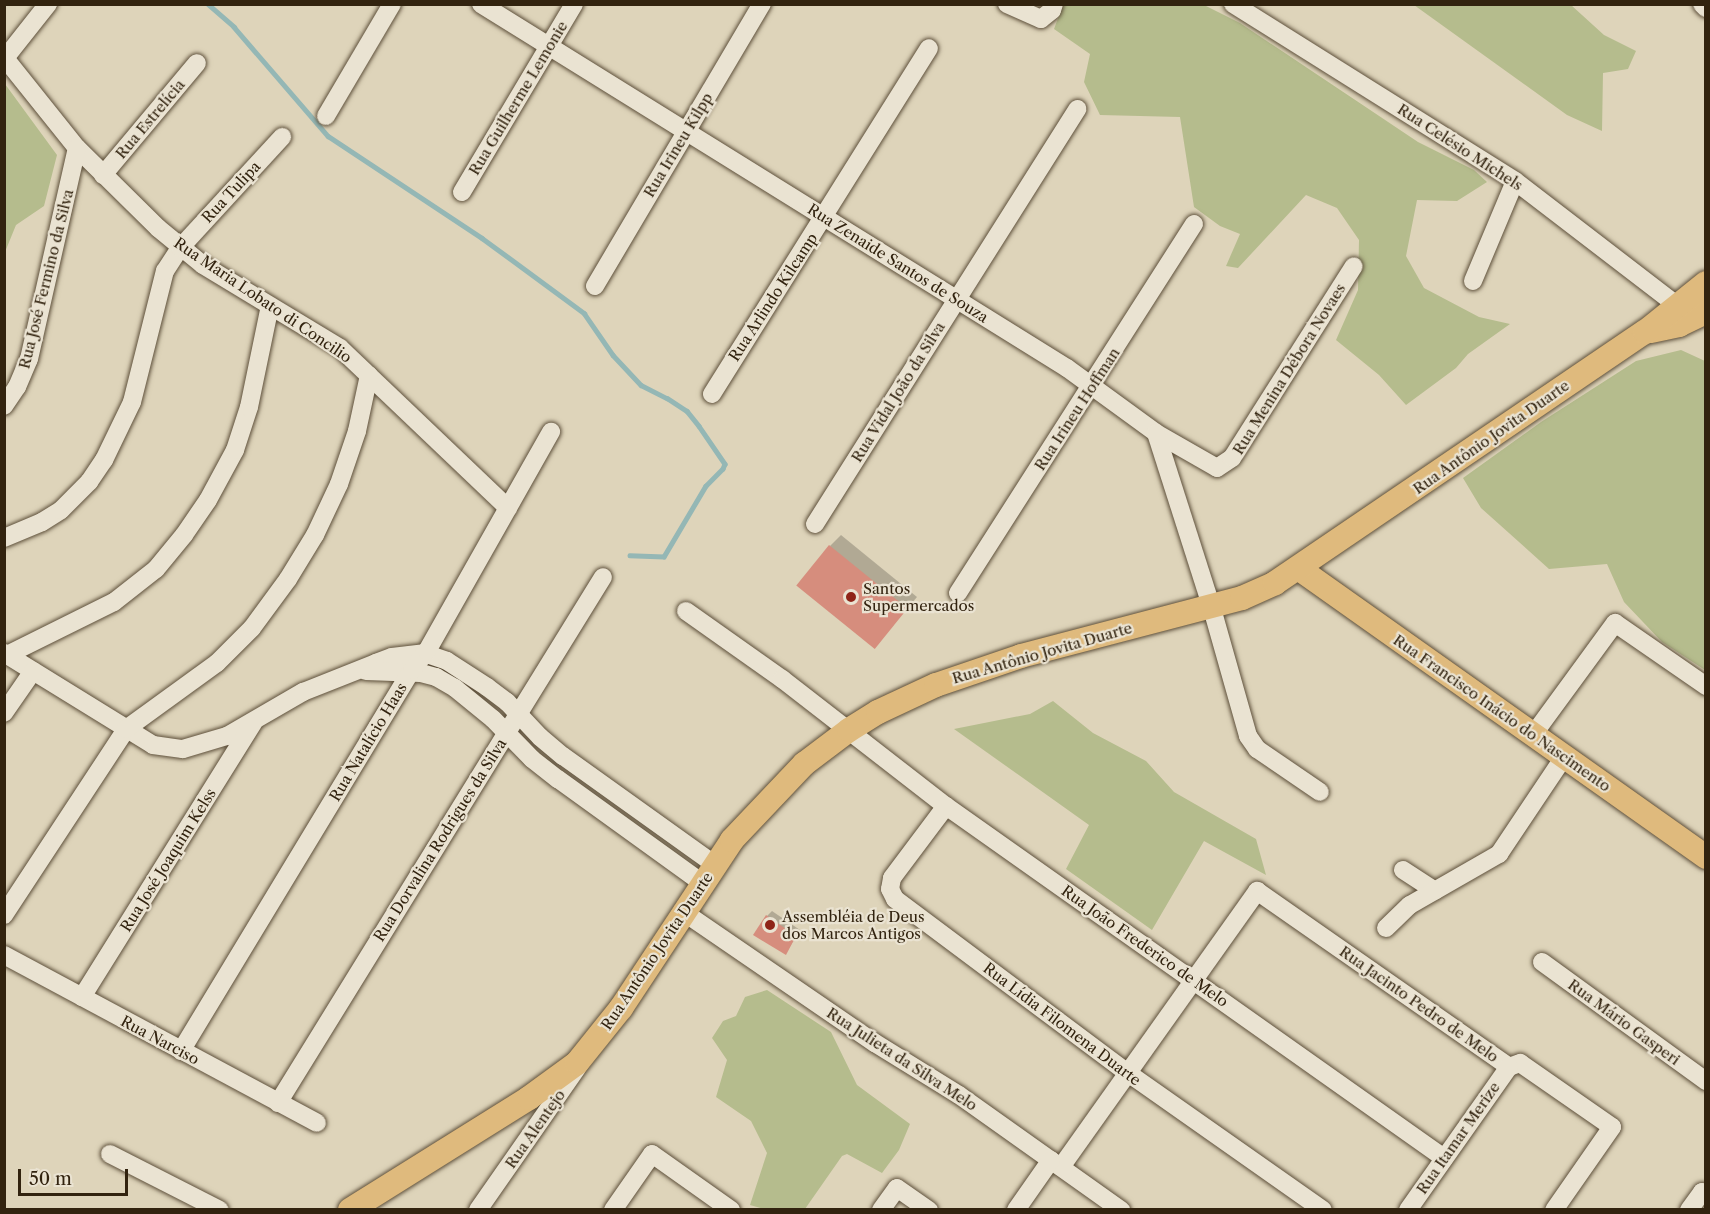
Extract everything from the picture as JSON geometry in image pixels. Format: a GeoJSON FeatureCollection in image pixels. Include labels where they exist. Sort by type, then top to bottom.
{"type":"FeatureCollection","features":[{"type":"Feature","properties":{"kind":"main road","name":"Rua Antônio Jovita Duarte"},"geometry":{"type":"LineString","coordinates":[[350,1209],[505,1112],[563,1073],[591,1048],[621,1008],[682,911],[732,840],[764,804],[819,750],[878,712],[947,681],[1021,656],[1259,591],[1298,568],[1646,332],[1705,285]]}},
{"type":"Feature","properties":{"kind":"main road"},"geometry":{"type":"LineString","coordinates":[[1646,332],[1679,325],[1706,312]]}},
{"type":"Feature","properties":{"kind":"main road","name":"Rua Francisco Inácio do Nascimento"},"geometry":{"type":"LineString","coordinates":[[1298,568],[1706,857]]}},
{"type":"Feature","properties":{"kind":"street"},"geometry":{"type":"LineString","coordinates":[[5,56],[48,4]]}},
{"type":"Feature","properties":{"kind":"street"},"geometry":{"type":"LineString","coordinates":[[326,116],[392,4]]}},
{"type":"Feature","properties":{"kind":"street","name":"Rua Zenaide Santos de Souza"},"geometry":{"type":"LineString","coordinates":[[481,4],[1093,385],[1156,433]]}},
{"type":"Feature","properties":{"kind":"street","name":"Rua Guilherme Lemonie"},"geometry":{"type":"LineString","coordinates":[[462,192],[574,4]]}},
{"type":"Feature","properties":{"kind":"street","name":"Rua Irineu Kilpp"},"geometry":{"type":"LineString","coordinates":[[595,286],[762,4]]}},
{"type":"Feature","properties":{"kind":"street"},"geometry":{"type":"LineString","coordinates":[[1006,4],[1041,19],[1052,10],[1054,4]]}},
{"type":"Feature","properties":{"kind":"street","name":"Rua Celésio Michels"},"geometry":{"type":"LineString","coordinates":[[1233,4],[1515,182],[1678,306]]}},
{"type":"Feature","properties":{"kind":"street"},"geometry":{"type":"LineString","coordinates":[[1702,4],[1706,8]]}},
{"type":"Feature","properties":{"kind":"street","name":"Rua Arlindo Kilcamp"},"geometry":{"type":"LineString","coordinates":[[712,394],[929,48]]}},
{"type":"Feature","properties":{"kind":"street","name":"Rua Maria Lobato di Concilio"},"geometry":{"type":"LineString","coordinates":[[5,56],[77,148],[180,248],[339,348],[508,508]]}},
{"type":"Feature","properties":{"kind":"street","name":"Rua Estrelícia"},"geometry":{"type":"LineString","coordinates":[[103,175],[197,63]]}},
{"type":"Feature","properties":{"kind":"street","name":"Rua Vidal João da Silva"},"geometry":{"type":"LineString","coordinates":[[815,524],[1077,109]]}},
{"type":"Feature","properties":{"kind":"street","name":"Rua Tulipa"},"geometry":{"type":"LineString","coordinates":[[4,538],[42,522],[61,510],[89,482],[104,460],[132,402],[165,271],[180,248],[282,137]]}},
{"type":"Feature","properties":{"kind":"street","name":"Rua José Fermino da Silva"},"geometry":{"type":"LineString","coordinates":[[4,406],[17,387],[29,359],[77,148]]}},
{"type":"Feature","properties":{"kind":"street"},"geometry":{"type":"LineString","coordinates":[[1473,280],[1515,182]]}},
{"type":"Feature","properties":{"kind":"street","name":"Rua Irineu Hoffman"},"geometry":{"type":"LineString","coordinates":[[958,593],[1194,224]]}},
{"type":"Feature","properties":{"kind":"street","name":"Rua Menina Débora Novaes"},"geometry":{"type":"LineString","coordinates":[[1156,433],[1217,468],[1225,465],[1232,458],[1354,266]]}},
{"type":"Feature","properties":{"kind":"street"},"geometry":{"type":"LineString","coordinates":[[6,654],[114,602],[156,569],[184,535],[219,482],[238,442],[249,406],[270,306]]}},
{"type":"Feature","properties":{"kind":"street"},"geometry":{"type":"LineString","coordinates":[[4,915],[126,729],[217,663],[252,628],[288,579],[315,536],[339,484],[355,440],[369,375]]}},
{"type":"Feature","properties":{"kind":"street","name":"Rua Natalício Haas"},"geometry":{"type":"LineString","coordinates":[[181,1051],[411,672],[425,653],[551,432]]}},
{"type":"Feature","properties":{"kind":"street"},"geometry":{"type":"LineString","coordinates":[[1156,433],[1212,605],[1248,736],[1257,748],[1320,792]]}},
{"type":"Feature","properties":{"kind":"street","name":"Rua Dorvalina Rodrigues da Silva"},"geometry":{"type":"LineString","coordinates":[[278,1103],[603,577]]}},
{"type":"Feature","properties":{"kind":"street","name":"Rua João Frederico de Melo"},"geometry":{"type":"LineString","coordinates":[[686,611],[849,730],[946,806],[1444,1158]]}},
{"type":"Feature","properties":{"kind":"street"},"geometry":{"type":"LineString","coordinates":[[1533,735],[1615,623],[1706,687]]}},
{"type":"Feature","properties":{"kind":"street"},"geometry":{"type":"LineString","coordinates":[[6,654],[126,729],[160,747],[183,749],[210,742],[254,722],[303,692],[358,670],[392,657],[425,653],[462,670],[507,702],[563,756],[708,874]]}},
{"type":"Feature","properties":{"kind":"street"},"geometry":{"type":"LineString","coordinates":[[358,670],[411,672],[436,677],[455,688],[494,719],[506,734],[558,779],[708,874]]}},
{"type":"Feature","properties":{"kind":"street"},"geometry":{"type":"LineString","coordinates":[[4,713],[33,671]]}},
{"type":"Feature","properties":{"kind":"street","name":"Rua José Joaquim Kelss"},"geometry":{"type":"LineString","coordinates":[[82,997],[254,722]]}},
{"type":"Feature","properties":{"kind":"street"},"geometry":{"type":"LineString","coordinates":[[1386,928],[1410,905],[1499,854],[1564,757]]}},
{"type":"Feature","properties":{"kind":"street","name":"Rua Lídia Filomena Duarte"},"geometry":{"type":"LineString","coordinates":[[946,806],[892,878],[890,889],[895,899],[1128,1073],[1323,1209]]}},
{"type":"Feature","properties":{"kind":"street"},"geometry":{"type":"LineString","coordinates":[[1402,870],[1435,891]]}},
{"type":"Feature","properties":{"kind":"street","name":"Rua Jacinto Pedro de Melo"},"geometry":{"type":"LineString","coordinates":[[1193,981],[1257,891],[1509,1067],[1520,1063],[1612,1127],[1554,1209]]}},
{"type":"Feature","properties":{"kind":"street","name":"Rua Julieta da Silva Melo"},"geometry":{"type":"LineString","coordinates":[[682,911],[875,1042],[935,1079],[1121,1209]]}},
{"type":"Feature","properties":{"kind":"street","name":"Rua Narciso"},"geometry":{"type":"LineString","coordinates":[[4,955],[317,1123]]}},
{"type":"Feature","properties":{"kind":"street","name":"Rua Mário Gasperi"},"geometry":{"type":"LineString","coordinates":[[1542,962],[1706,1081]]}},
{"type":"Feature","properties":{"kind":"street"},"geometry":{"type":"LineString","coordinates":[[1016,1209],[1128,1073],[1193,981]]}},
{"type":"Feature","properties":{"kind":"street","name":"Rua Alentejo"},"geometry":{"type":"LineString","coordinates":[[478,1209],[591,1048]]}},
{"type":"Feature","properties":{"kind":"street","name":"Rua Itamar Merize"},"geometry":{"type":"LineString","coordinates":[[1408,1209],[1509,1067]]}},
{"type":"Feature","properties":{"kind":"street"},"geometry":{"type":"LineString","coordinates":[[505,1112],[522,1117],[530,1126],[532,1133]]}},
{"type":"Feature","properties":{"kind":"street"},"geometry":{"type":"LineString","coordinates":[[110,1154],[220,1209]]}},
{"type":"Feature","properties":{"kind":"street"},"geometry":{"type":"LineString","coordinates":[[613,1209],[652,1154],[731,1209]]}},
{"type":"Feature","properties":{"kind":"street"},"geometry":{"type":"LineString","coordinates":[[881,1209],[897,1188],[929,1209]]}},
{"type":"Feature","properties":{"kind":"street"},"geometry":{"type":"LineString","coordinates":[[1689,1209],[1704,1193]]}},
{"type":"Feature","properties":{"kind":"green space"},"geometry":{"type":"Polygon","coordinates":[[[1063,5],[1204,5],[1240,23],[1418,142],[1474,170],[1487,182],[1457,201],[1417,200],[1406,256],[1424,288],[1479,317],[1510,324],[1468,354],[1456,368],[1406,405],[1379,375],[1336,340],[1358,290],[1359,240],[1337,208],[1306,195],[1238,268],[1226,266],[1240,234],[1220,226],[1194,207],[1180,117],[1100,115],[1084,82],[1090,54],[1054,29],[1063,5]]]}},
{"type":"Feature","properties":{"kind":"green space"},"geometry":{"type":"Polygon","coordinates":[[[1414,5],[1571,5],[1604,35],[1636,51],[1628,69],[1603,73],[1602,131],[1567,115],[1414,5]]]}},
{"type":"Feature","properties":{"kind":"green space"},"geometry":{"type":"Polygon","coordinates":[[[5,84],[57,155],[44,206],[16,225],[5,252],[5,84]]]}},
{"type":"Feature","properties":{"kind":"green space"},"geometry":{"type":"Polygon","coordinates":[[[1681,350],[1705,361],[1705,670],[1662,642],[1624,602],[1607,564],[1549,569],[1481,508],[1463,478],[1541,422],[1636,361],[1681,350]]]}},
{"type":"Feature","properties":{"kind":"green space"},"geometry":{"type":"Polygon","coordinates":[[[1053,701],[1093,733],[1146,761],[1174,792],[1256,839],[1266,875],[1204,841],[1152,930],[1066,869],[1089,825],[954,729],[1030,714],[1053,701]]]}},
{"type":"Feature","properties":{"kind":"green space"},"geometry":{"type":"Polygon","coordinates":[[[767,990],[831,1032],[857,1085],[910,1124],[899,1150],[882,1173],[847,1154],[842,1156],[805,1209],[764,1209],[750,1205],[767,1153],[751,1121],[716,1097],[727,1060],[712,1038],[723,1021],[736,1016],[745,997],[767,990]]]}},
{"type":"Feature","properties":{"kind":"building","name":"Santos Supermercados"},"geometry":{"type":"Polygon","coordinates":[[[829,545],[907,609],[875,649],[796,585],[829,545]]]}},
{"type":"Feature","properties":{"kind":"building","name":"Assembléia de Deus dos Marcos Antigos"},"geometry":{"type":"Polygon","coordinates":[[[766,915],[796,936],[786,955],[753,935],[766,915]]]}},
{"type":"Feature","properties":{"kind":"waterway"},"geometry":{"type":"LineString","coordinates":[[208,4],[234,27],[328,136],[482,238],[584,313],[613,355],[641,385],[687,411],[699,426],[725,464],[723,469],[706,486],[664,557],[630,556]]}},
{"type":"Feature","properties":{"kind":"place","name":"Santos Supermercados"},"geometry":{"type":"Point","coordinates":[851,597]}},
{"type":"Feature","properties":{"kind":"place","name":"Assembléia de Deus dos Marcos Antigos"},"geometry":{"type":"Point","coordinates":[770,925]}}]}
